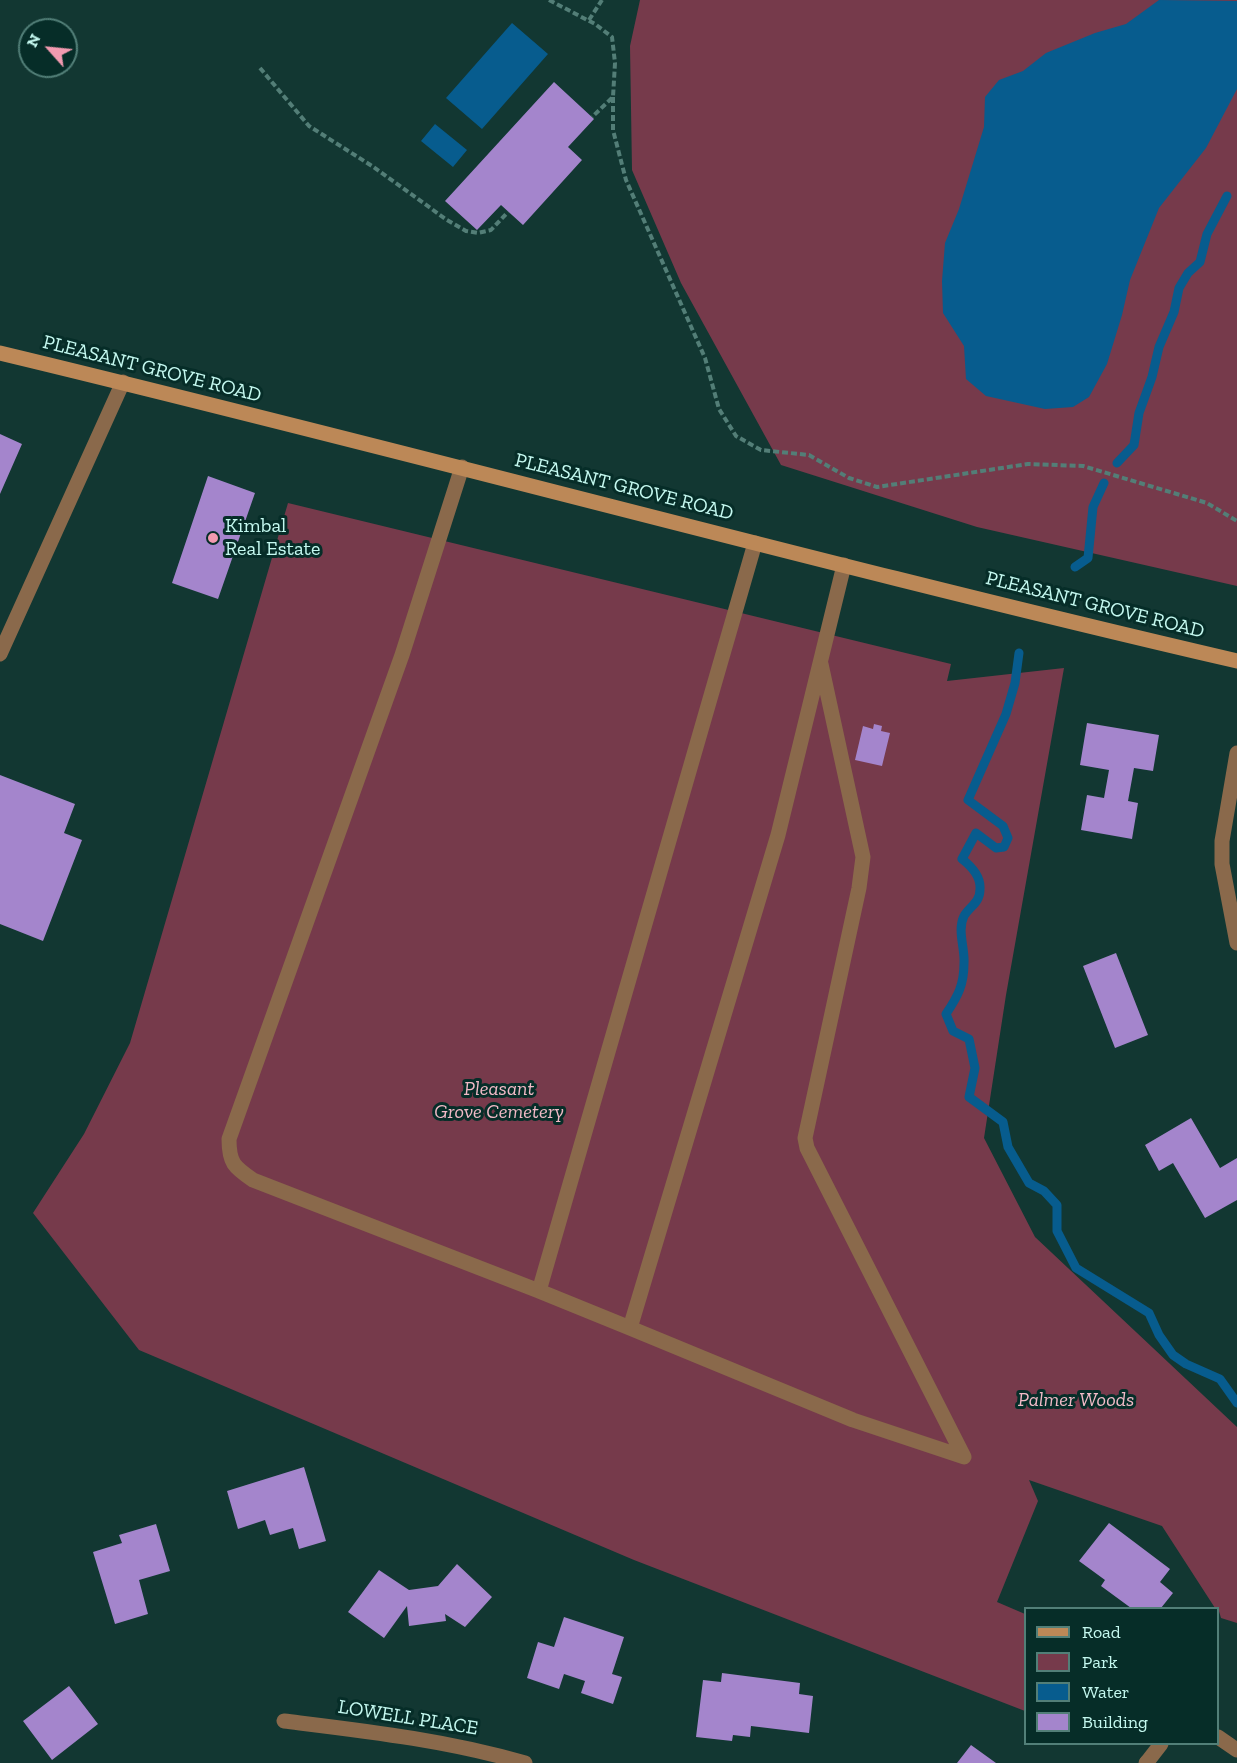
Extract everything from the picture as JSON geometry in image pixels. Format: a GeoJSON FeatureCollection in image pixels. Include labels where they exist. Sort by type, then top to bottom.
{"type":"FeatureCollection","features":[{"type":"Feature","properties":{"kind":"street","name":"PLEASANT GROVE ROAD"},"geometry":{"type":"LineString","coordinates":[[0,353],[462,467],[1066,621],[1237,660]]}},
{"type":"Feature","properties":{"kind":"street"},"geometry":{"type":"LineString","coordinates":[[0,654],[123,382]]}},
{"type":"Feature","properties":{"kind":"street"},"geometry":{"type":"LineString","coordinates":[[462,467],[402,655],[229,1139],[229,1156],[237,1169],[253,1180],[539,1291],[853,1420],[964,1457],[807,1148],[805,1138],[859,888],[863,857],[821,664]]}},
{"type":"Feature","properties":{"kind":"street"},"geometry":{"type":"LineString","coordinates":[[539,1291],[755,543]]}},
{"type":"Feature","properties":{"kind":"street"},"geometry":{"type":"LineString","coordinates":[[630,1328],[778,835],[844,565]]}},
{"type":"Feature","properties":{"kind":"street"},"geometry":{"type":"LineString","coordinates":[[1237,753],[1222,841],[1222,864],[1237,943]]}},
{"type":"Feature","properties":{"kind":"street","name":"LOWELL PLACE"},"geometry":{"type":"LineString","coordinates":[[284,1721],[394,1734],[478,1749],[525,1763]]}},
{"type":"Feature","properties":{"kind":"street"},"geometry":{"type":"LineString","coordinates":[[1219,1738],[1237,1750]]}},
{"type":"Feature","properties":{"kind":"street"},"geometry":{"type":"LineString","coordinates":[[1147,1763],[1160,1745]]}},
{"type":"Feature","properties":{"kind":"path"},"geometry":{"type":"LineString","coordinates":[[549,0],[589,20],[612,37],[615,63],[613,130],[626,180],[705,358],[719,409],[736,436],[761,450],[809,455],[849,478],[877,487],[1028,464],[1083,466],[1207,504],[1237,521]]}},
{"type":"Feature","properties":{"kind":"path"},"geometry":{"type":"LineString","coordinates":[[589,20],[602,0]]}},
{"type":"Feature","properties":{"kind":"path"},"geometry":{"type":"LineString","coordinates":[[260,68],[309,126],[372,166],[447,220],[466,231],[478,233],[491,230],[508,212]]}},
{"type":"Feature","properties":{"kind":"path"},"geometry":{"type":"LineString","coordinates":[[592,117],[613,97]]}},
{"type":"Feature","properties":{"kind":"green space"},"geometry":{"type":"Polygon","coordinates":[[[640,0],[1237,0],[1237,586],[977,527],[781,465],[681,283],[632,170],[630,46],[640,0]]]}},
{"type":"Feature","properties":{"kind":"green space","name":"Pleasant Grove Cemetery"},"geometry":{"type":"Polygon","coordinates":[[[288,503],[951,664],[947,681],[1064,668],[1006,995],[984,1138],[1035,1237],[1237,1427],[1237,1623],[1221,1618],[1219,1607],[1214,1607],[1162,1526],[1029,1480],[1038,1501],[997,1602],[1024,1614],[1024,1711],[634,1560],[139,1350],[33,1213],[84,1134],[130,1043],[288,503]]]}},
{"type":"Feature","properties":{"kind":"water"},"geometry":{"type":"Polygon","coordinates":[[[1159,0],[1237,1],[1237,89],[1206,148],[1159,208],[1130,280],[1107,364],[1089,397],[1073,407],[1045,409],[986,396],[966,379],[964,346],[943,313],[942,281],[945,243],[959,209],[984,127],[985,97],[999,80],[1023,71],[1046,53],[1095,33],[1126,24],[1159,0]]]}},
{"type":"Feature","properties":{"kind":"water"},"geometry":{"type":"Polygon","coordinates":[[[512,23],[548,54],[482,129],[446,98],[512,23]]]}},
{"type":"Feature","properties":{"kind":"water"},"geometry":{"type":"Polygon","coordinates":[[[435,124],[467,150],[453,167],[421,141],[435,124]]]}},
{"type":"Feature","properties":{"kind":"building"},"geometry":{"type":"Polygon","coordinates":[[[554,82],[594,119],[568,147],[582,160],[523,225],[501,205],[477,230],[445,201],[554,82]]]}},
{"type":"Feature","properties":{"kind":"building"},"geometry":{"type":"Polygon","coordinates":[[[0,434],[22,444],[0,494],[0,434]]]}},
{"type":"Feature","properties":{"kind":"building","name":"Kimbal Real Estate"},"geometry":{"type":"Polygon","coordinates":[[[208,476],[255,493],[218,599],[172,583],[208,476]]]}},
{"type":"Feature","properties":{"kind":"building"},"geometry":{"type":"Polygon","coordinates":[[[1087,723],[1159,735],[1153,771],[1134,768],[1128,801],[1138,803],[1132,839],[1081,830],[1087,795],[1104,798],[1109,770],[1080,765],[1087,723]]]}},
{"type":"Feature","properties":{"kind":"building"},"geometry":{"type":"Polygon","coordinates":[[[874,724],[882,726],[881,731],[890,733],[882,766],[855,760],[863,726],[873,729],[874,724]]]}},
{"type":"Feature","properties":{"kind":"building"},"geometry":{"type":"Polygon","coordinates":[[[0,775],[75,804],[64,833],[82,840],[43,941],[0,924],[0,775]]]}},
{"type":"Feature","properties":{"kind":"building"},"geometry":{"type":"Polygon","coordinates":[[[1116,953],[1148,1035],[1115,1048],[1083,966],[1116,953]]]}},
{"type":"Feature","properties":{"kind":"building"},"geometry":{"type":"Polygon","coordinates":[[[1191,1118],[1220,1168],[1237,1158],[1237,1200],[1205,1218],[1173,1163],[1159,1171],[1145,1145],[1191,1118]]]}},
{"type":"Feature","properties":{"kind":"building"},"geometry":{"type":"Polygon","coordinates":[[[304,1467],[326,1541],[299,1549],[293,1528],[270,1535],[265,1520],[238,1529],[227,1491],[304,1467]]]}},
{"type":"Feature","properties":{"kind":"building"},"geometry":{"type":"Polygon","coordinates":[[[1109,1523],[1170,1569],[1160,1582],[1173,1593],[1162,1607],[1130,1607],[1101,1586],[1105,1580],[1079,1561],[1109,1523]]]}},
{"type":"Feature","properties":{"kind":"building"},"geometry":{"type":"Polygon","coordinates":[[[156,1524],[170,1571],[139,1580],[148,1614],[115,1624],[93,1552],[122,1543],[119,1535],[156,1524]]]}},
{"type":"Feature","properties":{"kind":"building"},"geometry":{"type":"Polygon","coordinates":[[[457,1564],[492,1597],[465,1627],[445,1614],[446,1621],[409,1626],[407,1606],[384,1638],[348,1612],[379,1570],[409,1590],[438,1586],[457,1564]]]}},
{"type":"Feature","properties":{"kind":"building"},"geometry":{"type":"Polygon","coordinates":[[[564,1617],[624,1637],[612,1674],[622,1677],[613,1704],[581,1693],[585,1681],[564,1674],[559,1689],[527,1678],[538,1642],[554,1647],[564,1617]]]}},
{"type":"Feature","properties":{"kind":"building"},"geometry":{"type":"Polygon","coordinates":[[[722,1673],[800,1683],[799,1694],[813,1696],[809,1733],[751,1726],[750,1737],[733,1735],[732,1741],[696,1737],[703,1680],[721,1682],[722,1673]]]}},
{"type":"Feature","properties":{"kind":"building"},"geometry":{"type":"Polygon","coordinates":[[[69,1686],[98,1724],[52,1760],[23,1721],[69,1686]]]}},
{"type":"Feature","properties":{"kind":"building"},"geometry":{"type":"Polygon","coordinates":[[[971,1745],[996,1763],[957,1763],[971,1745]]]}},
{"type":"Feature","properties":{"kind":"waterway"},"geometry":{"type":"LineString","coordinates":[[1117,463],[1134,445],[1139,413],[1152,377],[1159,347],[1174,312],[1179,288],[1188,273],[1200,262],[1207,234],[1227,196]]}},
{"type":"Feature","properties":{"kind":"waterway"},"geometry":{"type":"LineString","coordinates":[[1075,567],[1088,558],[1093,507],[1104,483]]}},
{"type":"Feature","properties":{"kind":"waterway"},"geometry":{"type":"LineString","coordinates":[[1019,653],[1015,683],[1006,714],[968,800],[1003,826],[1008,838],[1004,847],[996,848],[976,833],[962,859],[977,876],[980,894],[962,921],[963,978],[957,996],[946,1014],[953,1031],[969,1039],[975,1068],[969,1097],[1003,1122],[1008,1147],[1029,1183],[1044,1191],[1057,1205],[1057,1231],[1076,1268],[1149,1313],[1159,1335],[1173,1355],[1186,1364],[1220,1379],[1237,1403]]}},
{"type":"Feature","properties":{"kind":"place","name":"Kimbal Real Estate"},"geometry":{"type":"Point","coordinates":[213,538]}},
{"type":"Feature","properties":{"kind":"park label","name":"Palmer Woods"},"geometry":{"type":"Point","coordinates":[1076,1400]}}]}
